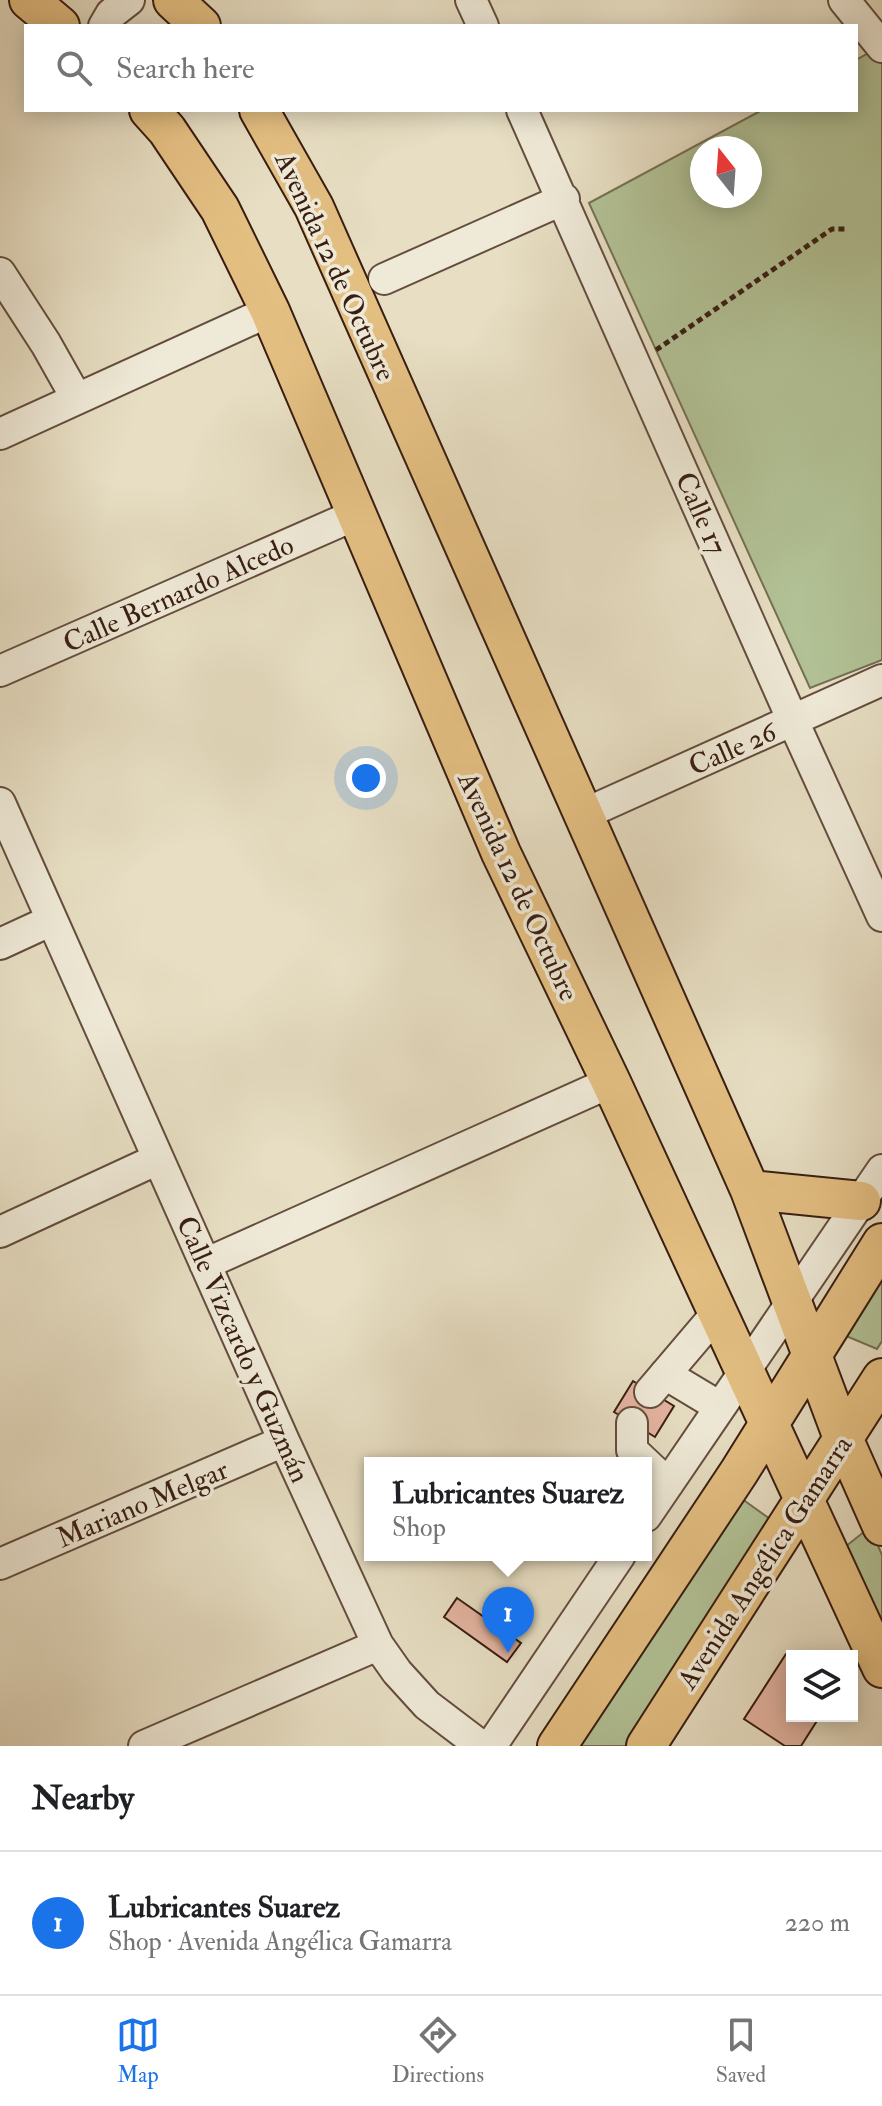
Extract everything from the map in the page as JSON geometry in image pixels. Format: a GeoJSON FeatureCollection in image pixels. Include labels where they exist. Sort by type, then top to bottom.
{"type":"FeatureCollection","features":[{"type":"Feature","properties":{"kind":"main road"},"geometry":{"type":"LineString","coordinates":[[29,0],[58,24]]}},
{"type":"Feature","properties":{"kind":"main road"},"geometry":{"type":"LineString","coordinates":[[173,0],[199,24]]}},
{"type":"Feature","properties":{"kind":"main road","name":"Avenida 12 de Octubre"},"geometry":{"type":"LineString","coordinates":[[151,112],[167,130],[220,209],[270,311],[501,853],[611,1082],[882,1668]]}},
{"type":"Feature","properties":{"kind":"main road","name":"Avenida 12 de Octubre"},"geometry":{"type":"LineString","coordinates":[[260,112],[314,207],[750,1190],[843,1438],[882,1526]]}},
{"type":"Feature","properties":{"kind":"main road"},"geometry":{"type":"LineString","coordinates":[[750,1190],[861,1201]]}},
{"type":"Feature","properties":{"kind":"main road"},"geometry":{"type":"LineString","coordinates":[[557,1746],[769,1425],[882,1243]]}},
{"type":"Feature","properties":{"kind":"main road","name":"Avenida Angélica Gamarra"},"geometry":{"type":"LineString","coordinates":[[646,1746],[882,1378]]}},
{"type":"Feature","properties":{"kind":"street"},"geometry":{"type":"LineString","coordinates":[[105,24],[111,14],[129,0]]}},
{"type":"Feature","properties":{"kind":"street"},"geometry":{"type":"LineString","coordinates":[[471,0],[482,24]]}},
{"type":"Feature","properties":{"kind":"street"},"geometry":{"type":"LineString","coordinates":[[844,0],[882,47]]}},
{"type":"Feature","properties":{"kind":"street","name":"Calle 17"},"geometry":{"type":"LineString","coordinates":[[523,112],[882,916]]}},
{"type":"Feature","properties":{"kind":"street"},"geometry":{"type":"LineString","coordinates":[[384,279],[564,199]]}},
{"type":"Feature","properties":{"kind":"street"},"geometry":{"type":"LineString","coordinates":[[0,273],[77,399]]}},
{"type":"Feature","properties":{"kind":"street"},"geometry":{"type":"LineString","coordinates":[[0,434],[270,311]]}},
{"type":"Feature","properties":{"kind":"street","name":"Calle Bernardo Alcedo"},"geometry":{"type":"LineString","coordinates":[[0,671],[355,515]]}},
{"type":"Feature","properties":{"kind":"street","name":"Calle 26"},"geometry":{"type":"LineString","coordinates":[[582,815],[882,680]]}},
{"type":"Feature","properties":{"kind":"street","name":"Calle Vizcardo y Guzmán"},"geometry":{"type":"LineString","coordinates":[[0,803],[378,1645],[427,1705],[481,1746]]}},
{"type":"Feature","properties":{"kind":"street"},"geometry":{"type":"LineString","coordinates":[[0,944],[52,920]]}},
{"type":"Feature","properties":{"kind":"street"},"geometry":{"type":"LineString","coordinates":[[205,1264],[611,1082]]}},
{"type":"Feature","properties":{"kind":"street"},"geometry":{"type":"LineString","coordinates":[[0,1232],[158,1159]]}},
{"type":"Feature","properties":{"kind":"street"},"geometry":{"type":"LineString","coordinates":[[652,1507],[882,1170]]}},
{"type":"Feature","properties":{"kind":"street"},"geometry":{"type":"LineString","coordinates":[[718,1312],[658,1383],[720,1407]]}},
{"type":"Feature","properties":{"kind":"street"},"geometry":{"type":"LineString","coordinates":[[632,1423],[632,1450],[639,1457]]}},
{"type":"Feature","properties":{"kind":"street","name":"Mariano Melgar"},"geometry":{"type":"LineString","coordinates":[[0,1564],[284,1441]]}},
{"type":"Feature","properties":{"kind":"street"},"geometry":{"type":"LineString","coordinates":[[652,1469],[668,1484]]}},
{"type":"Feature","properties":{"kind":"street"},"geometry":{"type":"LineString","coordinates":[[491,1746],[616,1561]]}},
{"type":"Feature","properties":{"kind":"street"},"geometry":{"type":"LineString","coordinates":[[144,1746],[378,1645]]}},
{"type":"Feature","properties":{"kind":"path"},"geometry":{"type":"LineString","coordinates":[[650,354],[832,229],[846,229]]}},
{"type":"Feature","properties":{"kind":"green space"},"geometry":{"type":"Polygon","coordinates":[[[879,47],[882,51],[882,660],[810,688],[589,203],[690,149],[690,208],[762,208],[762,136],[714,136],[758,112],[858,112],[858,59],[879,47]]]}},
{"type":"Feature","properties":{"kind":"green space"},"geometry":{"type":"Polygon","coordinates":[[[882,1266],[882,1341],[877,1349],[839,1333],[882,1266]]]}},
{"type":"Feature","properties":{"kind":"green space"},"geometry":{"type":"Polygon","coordinates":[[[738,1496],[770,1519],[626,1746],[580,1746],[738,1496]]]}},
{"type":"Feature","properties":{"kind":"green space"},"geometry":{"type":"Polygon","coordinates":[[[870,1527],[882,1555],[882,1628],[845,1547],[870,1527]]]}},
{"type":"Feature","properties":{"kind":"building"},"geometry":{"type":"Polygon","coordinates":[[[633,1381],[674,1406],[655,1437],[614,1412],[633,1381]]]}},
{"type":"Feature","properties":{"kind":"building"},"geometry":{"type":"Polygon","coordinates":[[[457,1598],[521,1643],[507,1662],[444,1617],[457,1598]]]}},
{"type":"Feature","properties":{"kind":"building"},"geometry":{"type":"Polygon","coordinates":[[[786,1654],[786,1722],[816,1722],[801,1746],[785,1746],[744,1719],[786,1654]]]}},
{"type":"Feature","properties":{"kind":"place","name":"Lubricantes Suarez"},"geometry":{"type":"Point","coordinates":[508,1653]}}]}
